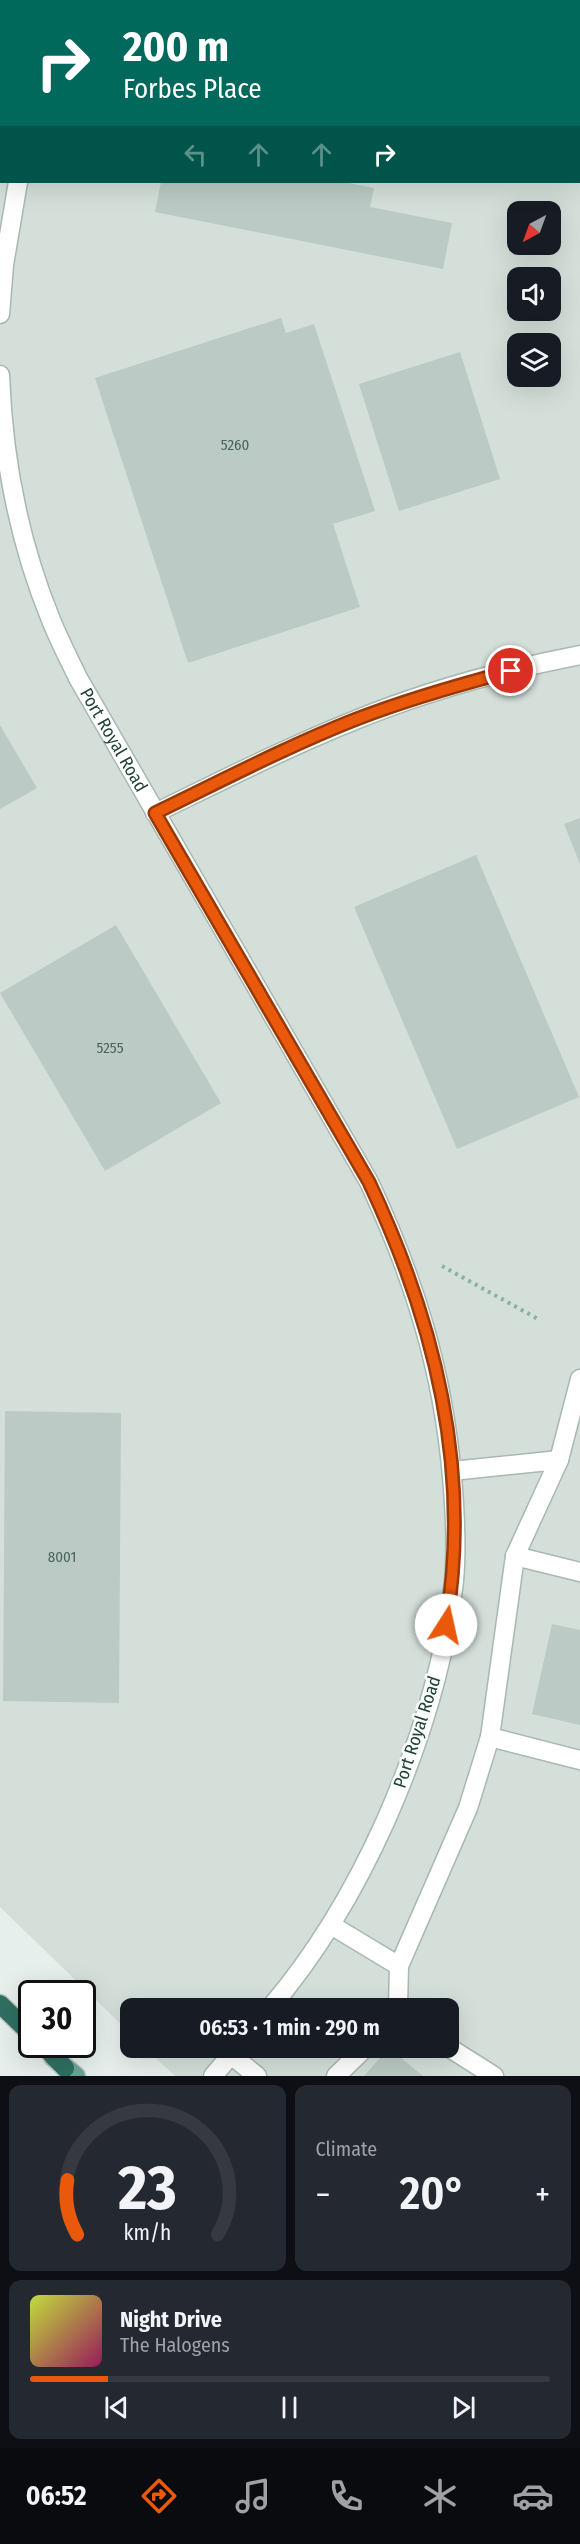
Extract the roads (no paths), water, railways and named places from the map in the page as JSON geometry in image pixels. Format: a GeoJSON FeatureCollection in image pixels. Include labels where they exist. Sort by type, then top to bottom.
{"type":"FeatureCollection","features":[{"type":"Feature","properties":{"kind":"highway"},"geometry":{"type":"LineString","coordinates":[[0,2004],[18,2021]]}},
{"type":"Feature","properties":{"kind":"highway"},"geometry":{"type":"LineString","coordinates":[[54,2058],[70,2072]]}},
{"type":"Feature","properties":{"kind":"main road"},"geometry":{"type":"LineString","coordinates":[[0,2013],[18,2028]]}},
{"type":"Feature","properties":{"kind":"street"},"geometry":{"type":"LineString","coordinates":[[0,314],[3,265],[18,183]]}},
{"type":"Feature","properties":{"kind":"street","name":"Port Royal Road"},"geometry":{"type":"LineString","coordinates":[[0,375],[2,420],[13,497],[51,620],[78,678],[369,1182],[390,1227],[417,1297],[436,1364],[448,1432],[455,1508],[454,1580],[442,1647],[424,1719],[400,1789],[369,1857],[331,1925],[279,1998]]}},
{"type":"Feature","properties":{"kind":"street"},"geometry":{"type":"LineString","coordinates":[[155,813],[277,754],[355,720],[438,690],[548,661],[580,655]]}},
{"type":"Feature","properties":{"kind":"street"},"geometry":{"type":"LineString","coordinates":[[398,1998],[399,1966],[468,1808],[490,1737],[515,1556],[559,1460],[580,1379]]}},
{"type":"Feature","properties":{"kind":"street"},"geometry":{"type":"LineString","coordinates":[[452,1471],[559,1460]]}},
{"type":"Feature","properties":{"kind":"street"},"geometry":{"type":"LineString","coordinates":[[515,1556],[580,1572]]}},
{"type":"Feature","properties":{"kind":"street"},"geometry":{"type":"LineString","coordinates":[[490,1737],[580,1760]]}},
{"type":"Feature","properties":{"kind":"street"},"geometry":{"type":"LineString","coordinates":[[331,1925],[399,1966]]}},
{"type":"Feature","properties":{"kind":"street"},"geometry":{"type":"LineString","coordinates":[[459,2054],[494,2076]]}},
{"type":"Feature","properties":{"kind":"street"},"geometry":{"type":"LineString","coordinates":[[213,2076],[228,2058]]}},
{"type":"Feature","properties":{"kind":"street"},"geometry":{"type":"LineString","coordinates":[[240,2058],[257,2076]]}},
{"type":"Feature","properties":{"kind":"street"},"geometry":{"type":"LineString","coordinates":[[336,2076],[355,2058]]}}]}
